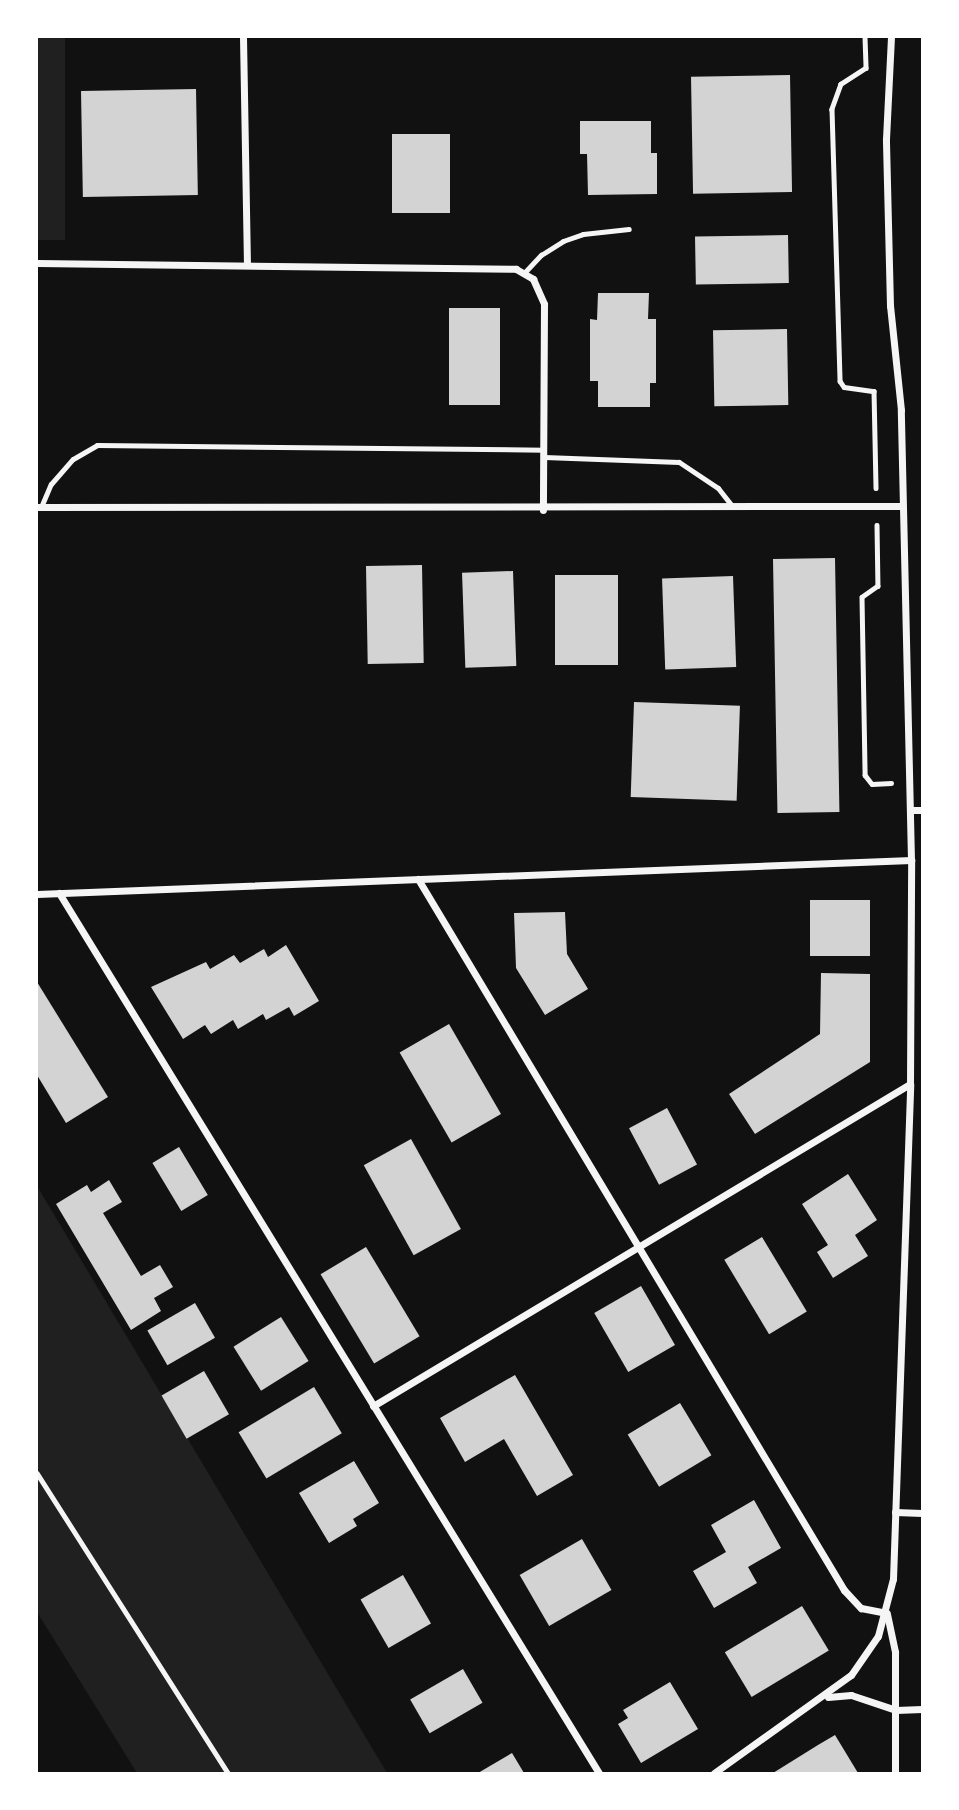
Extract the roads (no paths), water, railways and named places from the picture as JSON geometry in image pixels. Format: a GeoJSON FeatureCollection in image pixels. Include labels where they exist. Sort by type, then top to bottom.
{"type":"FeatureCollection","features":[{"type":"Feature","properties":{"kind":"street"},"geometry":{"type":"LineString","coordinates":[[243,37],[247,265]]}},
{"type":"Feature","properties":{"kind":"street"},"geometry":{"type":"LineString","coordinates":[[714,1773],[825,1698],[867,1656],[887,1613],[893,1579],[910,1084],[911,860],[902,506],[886,139],[891,37]]}},
{"type":"Feature","properties":{"kind":"street"},"geometry":{"type":"LineString","coordinates":[[37,263],[501,266],[524,273],[533,279],[544,304],[543,510]]}},
{"type":"Feature","properties":{"kind":"street"},"geometry":{"type":"LineString","coordinates":[[39,507],[543,510],[877,509],[902,506]]}},
{"type":"Feature","properties":{"kind":"street"},"geometry":{"type":"LineString","coordinates":[[910,810],[922,810]]}},
{"type":"Feature","properties":{"kind":"street"},"geometry":{"type":"LineString","coordinates":[[37,894],[911,860]]}},
{"type":"Feature","properties":{"kind":"street"},"geometry":{"type":"LineString","coordinates":[[418,879],[844,1590],[861,1608],[887,1613]]}},
{"type":"Feature","properties":{"kind":"street"},"geometry":{"type":"LineString","coordinates":[[59,893],[599,1773]]}},
{"type":"Feature","properties":{"kind":"street"},"geometry":{"type":"LineString","coordinates":[[373,1406],[910,1084]]}},
{"type":"Feature","properties":{"kind":"street"},"geometry":{"type":"LineString","coordinates":[[895,1512],[922,1513]]}},
{"type":"Feature","properties":{"kind":"street"},"geometry":{"type":"LineString","coordinates":[[887,1613],[894,1636],[895,1773]]}},
{"type":"Feature","properties":{"kind":"street"},"geometry":{"type":"LineString","coordinates":[[825,1698],[851,1695],[896,1710],[922,1709]]}},
{"type":"Feature","properties":{"kind":"lane"},"geometry":{"type":"LineString","coordinates":[[524,273],[541,255],[563,241],[583,234],[629,229]]}},
{"type":"Feature","properties":{"kind":"lane"},"geometry":{"type":"LineString","coordinates":[[39,507],[51,484],[73,459],[97,445],[544,454],[679,462],[718,488],[734,509]]}}]}
